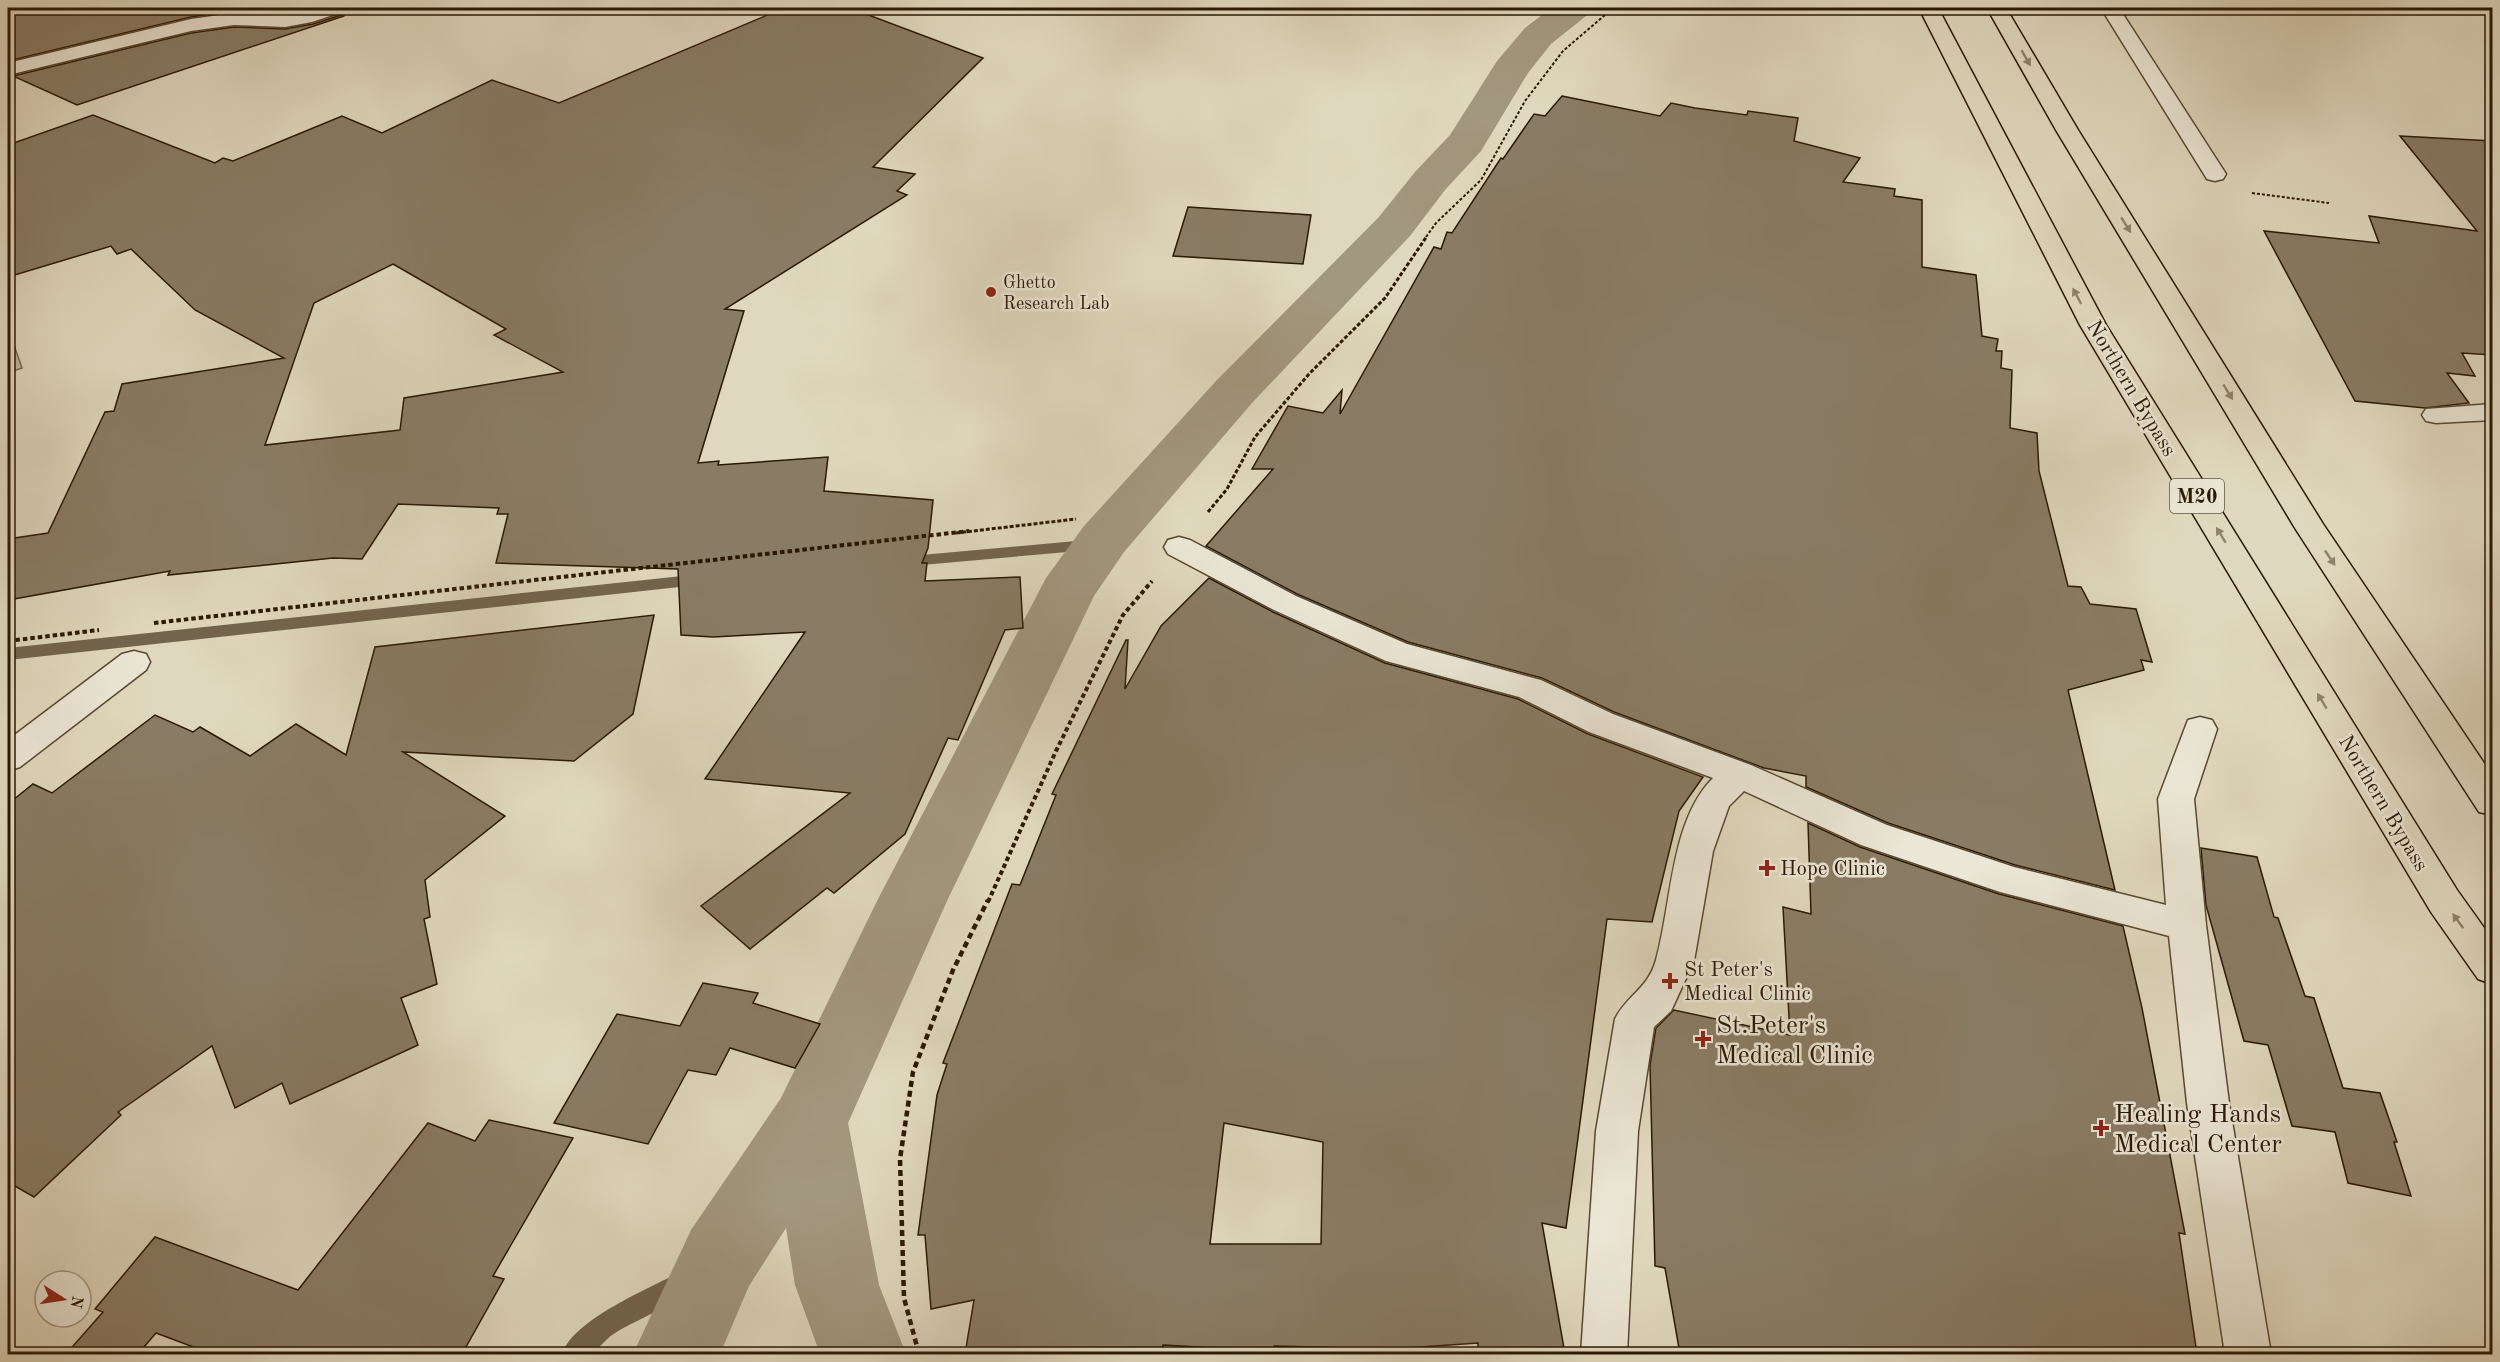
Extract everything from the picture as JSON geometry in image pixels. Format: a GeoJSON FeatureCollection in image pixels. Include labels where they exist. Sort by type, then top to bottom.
{"type":"FeatureCollection","features":[{"type":"Feature","properties":{"kind":"highway","name":"Northern Bypass"},"geometry":{"type":"LineString","coordinates":[[1928,8],[2093,326],[2438,891],[2493,968]]}},
{"type":"Feature","properties":{"kind":"highway"},"geometry":{"type":"LineString","coordinates":[[1996,8],[2067,130],[2310,528],[2493,802]]}},
{"type":"Feature","properties":{"kind":"street"},"geometry":{"type":"LineString","coordinates":[[8,69],[190,25],[234,19],[285,21],[305,18],[335,8]]}},
{"type":"Feature","properties":{"kind":"street"},"geometry":{"type":"LineString","coordinates":[[2110,8],[2215,174]]}},
{"type":"Feature","properties":{"kind":"street"},"geometry":{"type":"LineString","coordinates":[[2436,415],[2493,412]]}},
{"type":"Feature","properties":{"kind":"street"},"geometry":{"type":"LineString","coordinates":[[1179,548],[1285,603],[1397,653],[1529,688],[1601,723],[1739,774],[1874,835],[2013,882],[2187,925]]}},
{"type":"Feature","properties":{"kind":"street"},"geometry":{"type":"LineString","coordinates":[[8,758],[134,662]]}},
{"type":"Feature","properties":{"kind":"street"},"geometry":{"type":"LineString","coordinates":[[2200,729],[2176,798],[2187,925],[2208,1103],[2248,1354]]}},
{"type":"Feature","properties":{"kind":"street"},"geometry":{"type":"LineString","coordinates":[[1604,1354],[1617,1131],[1635,1019],[1657,999],[1675,961],[1695,851],[1714,799],[1739,774]]}},
{"type":"Feature","properties":{"kind":"path"},"geometry":{"type":"LineString","coordinates":[[919,1354],[904,1298],[900,1159],[913,1072],[953,970],[998,881],[1056,751],[1124,615],[1227,489],[1255,437],[1309,374],[1385,298],[1436,223],[1481,180],[1525,101],[1563,51],[1613,8]]}},
{"type":"Feature","properties":{"kind":"path"},"geometry":{"type":"LineString","coordinates":[[2215,174],[2233,189],[2329,203]]}},
{"type":"Feature","properties":{"kind":"path"},"geometry":{"type":"LineString","coordinates":[[143,624],[1076,519]]}},
{"type":"Feature","properties":{"kind":"path"},"geometry":{"type":"LineString","coordinates":[[8,640],[109,628]]}},
{"type":"Feature","properties":{"kind":"shaded area"},"geometry":{"type":"Polygon","coordinates":[[[8,328],[22,368],[8,373],[8,328]]]}},
{"type":"Feature","properties":{"kind":"building"},"geometry":{"type":"Polygon","coordinates":[[[8,8],[309,8],[285,13],[234,11],[191,17],[8,61],[8,8]]]}},
{"type":"Feature","properties":{"kind":"building"},"geometry":{"type":"Polygon","coordinates":[[[784,8],[850,8],[983,58],[873,167],[915,174],[897,191],[907,195],[725,309],[744,311],[698,463],[719,461],[718,465],[828,457],[824,491],[933,500],[928,548],[922,563],[927,563],[925,581],[1020,577],[1023,628],[1005,630],[958,740],[948,738],[905,834],[834,893],[827,888],[750,949],[701,906],[850,793],[705,779],[805,632],[713,637],[681,635],[678,569],[496,563],[508,514],[497,514],[499,508],[398,504],[362,559],[333,558],[168,575],[170,571],[8,600],[8,539],[48,533],[105,412],[114,411],[122,384],[284,358],[195,310],[131,249],[117,254],[111,246],[8,277],[8,145],[93,115],[215,163],[223,158],[233,161],[342,116],[382,133],[492,80],[559,103],[784,8]],[[393,264],[314,303],[265,445],[400,430],[404,398],[563,372],[494,335],[506,329],[393,264]]]}},
{"type":"Feature","properties":{"kind":"building"},"geometry":{"type":"Polygon","coordinates":[[[344,14],[344,16],[77,105],[13,76],[191,33],[234,27],[285,29],[313,24],[344,14]]]}},
{"type":"Feature","properties":{"kind":"building"},"geometry":{"type":"Polygon","coordinates":[[[1562,96],[1660,116],[1671,103],[1747,115],[1748,111],[1798,118],[1794,141],[1860,158],[1843,182],[1895,189],[1894,196],[1922,200],[1922,267],[1976,275],[1982,336],[1998,339],[1996,351],[2002,351],[2001,368],[2012,370],[2010,428],[2037,433],[2039,471],[2068,586],[2081,587],[2090,604],[2136,609],[2152,662],[2141,660],[2144,670],[2068,690],[2115,890],[2015,865],[1888,823],[1806,787],[1806,776],[1764,768],[1614,712],[1542,678],[1408,642],[1297,594],[1206,546],[1273,469],[1252,469],[1288,406],[1323,413],[1342,390],[1340,414],[1434,247],[1441,249],[1447,232],[1452,233],[1501,158],[1503,159],[1534,114],[1545,116],[1562,96]]]}},
{"type":"Feature","properties":{"kind":"building"},"geometry":{"type":"Polygon","coordinates":[[[2400,136],[2493,141],[2493,355],[2462,353],[2475,376],[2447,373],[2469,403],[2425,408],[2355,401],[2264,231],[2379,243],[2369,216],[2477,231],[2400,136]]]}},
{"type":"Feature","properties":{"kind":"building"},"geometry":{"type":"Polygon","coordinates":[[[1188,207],[1311,215],[1303,264],[1173,256],[1188,207]]]}},
{"type":"Feature","properties":{"kind":"building"},"geometry":{"type":"Polygon","coordinates":[[[1209,578],[1273,612],[1385,663],[1518,699],[1588,734],[1703,777],[1679,811],[1652,922],[1607,919],[1566,1228],[1542,1223],[1565,1354],[1478,1354],[1478,1343],[1392,1349],[1274,1346],[1274,1351],[1163,1345],[1162,1354],[965,1354],[974,1300],[931,1309],[925,1235],[918,1235],[937,1095],[947,1064],[943,1063],[1012,884],[1020,885],[1056,795],[1052,794],[1126,640],[1128,640],[1125,689],[1161,626],[1209,578]],[[1224,1123],[1210,1244],[1321,1244],[1323,1142],[1224,1123]]]}},
{"type":"Feature","properties":{"kind":"building"},"geometry":{"type":"Polygon","coordinates":[[[654,615],[633,714],[574,761],[403,752],[505,816],[425,880],[430,917],[424,919],[437,984],[401,998],[418,1045],[290,1104],[282,1083],[235,1108],[212,1046],[118,1112],[121,1115],[34,1197],[8,1182],[8,804],[33,784],[52,793],[155,715],[193,732],[200,727],[250,756],[296,724],[346,755],[375,647],[654,615]]]}},
{"type":"Feature","properties":{"kind":"building"},"geometry":{"type":"Polygon","coordinates":[[[1808,823],[1860,847],[1999,894],[2123,926],[2142,1008],[2185,1234],[2179,1233],[2197,1354],[1680,1354],[1665,1268],[1655,1266],[1650,1065],[1656,1028],[1674,1010],[1790,1035],[1783,907],[1811,914],[1808,823]]]}},
{"type":"Feature","properties":{"kind":"building"},"geometry":{"type":"Polygon","coordinates":[[[2201,848],[2257,857],[2274,917],[2278,918],[2305,996],[2314,998],[2343,1088],[2380,1093],[2397,1142],[2394,1142],[2411,1196],[2348,1183],[2335,1132],[2292,1126],[2268,1045],[2244,1041],[2206,905],[2201,848]]]}},
{"type":"Feature","properties":{"kind":"building"},"geometry":{"type":"Polygon","coordinates":[[[703,983],[758,993],[753,1003],[820,1024],[795,1068],[730,1048],[716,1075],[688,1070],[648,1144],[554,1123],[617,1014],[680,1026],[703,983]]]}},
{"type":"Feature","properties":{"kind":"building"},"geometry":{"type":"Polygon","coordinates":[[[489,1120],[573,1138],[493,1276],[504,1279],[462,1354],[212,1354],[156,1333],[138,1354],[66,1354],[88,1329],[93,1329],[93,1323],[103,1312],[95,1309],[155,1237],[298,1290],[428,1123],[475,1141],[489,1120]]]}},
{"type":"Feature","properties":{"kind":"waterway"},"geometry":{"type":"LineString","coordinates":[[809,1123],[912,901],[1067,592],[1104,539],[1234,392],[1394,227],[1430,181],[1466,142],[1511,69],[1538,36],[1573,8]]}},
{"type":"Feature","properties":{"kind":"waterway"},"geometry":{"type":"LineString","coordinates":[[899,562],[1090,545],[1104,539]]}},
{"type":"Feature","properties":{"kind":"waterway"},"geometry":{"type":"LineString","coordinates":[[8,654],[701,580]]}},
{"type":"Feature","properties":{"kind":"waterway"},"geometry":{"type":"LineString","coordinates":[[676,1354],[720,1258],[809,1123]]}},
{"type":"Feature","properties":{"kind":"waterway"},"geometry":{"type":"LineString","coordinates":[[809,1123],[837,1285],[863,1354]]}},
{"type":"Feature","properties":{"kind":"waterway"},"geometry":{"type":"LineString","coordinates":[[575,1354],[602,1327],[697,1276],[720,1258]]}},
{"type":"Feature","properties":{"kind":"place","name":"Ghetto Research Lab"},"geometry":{"type":"Point","coordinates":[991,292]}},
{"type":"Feature","properties":{"kind":"place","name":"Hope Clinic"},"geometry":{"type":"Point","coordinates":[1767,868]}},
{"type":"Feature","properties":{"kind":"place","name":"St Peter's Medical Clinic"},"geometry":{"type":"Point","coordinates":[1670,981]}},
{"type":"Feature","properties":{"kind":"place","name":"St.Peter's Medical Clinic"},"geometry":{"type":"Point","coordinates":[1703,1039]}},
{"type":"Feature","properties":{"kind":"place","name":"Healing Hands Medical Center"},"geometry":{"type":"Point","coordinates":[2101,1128]}}]}
